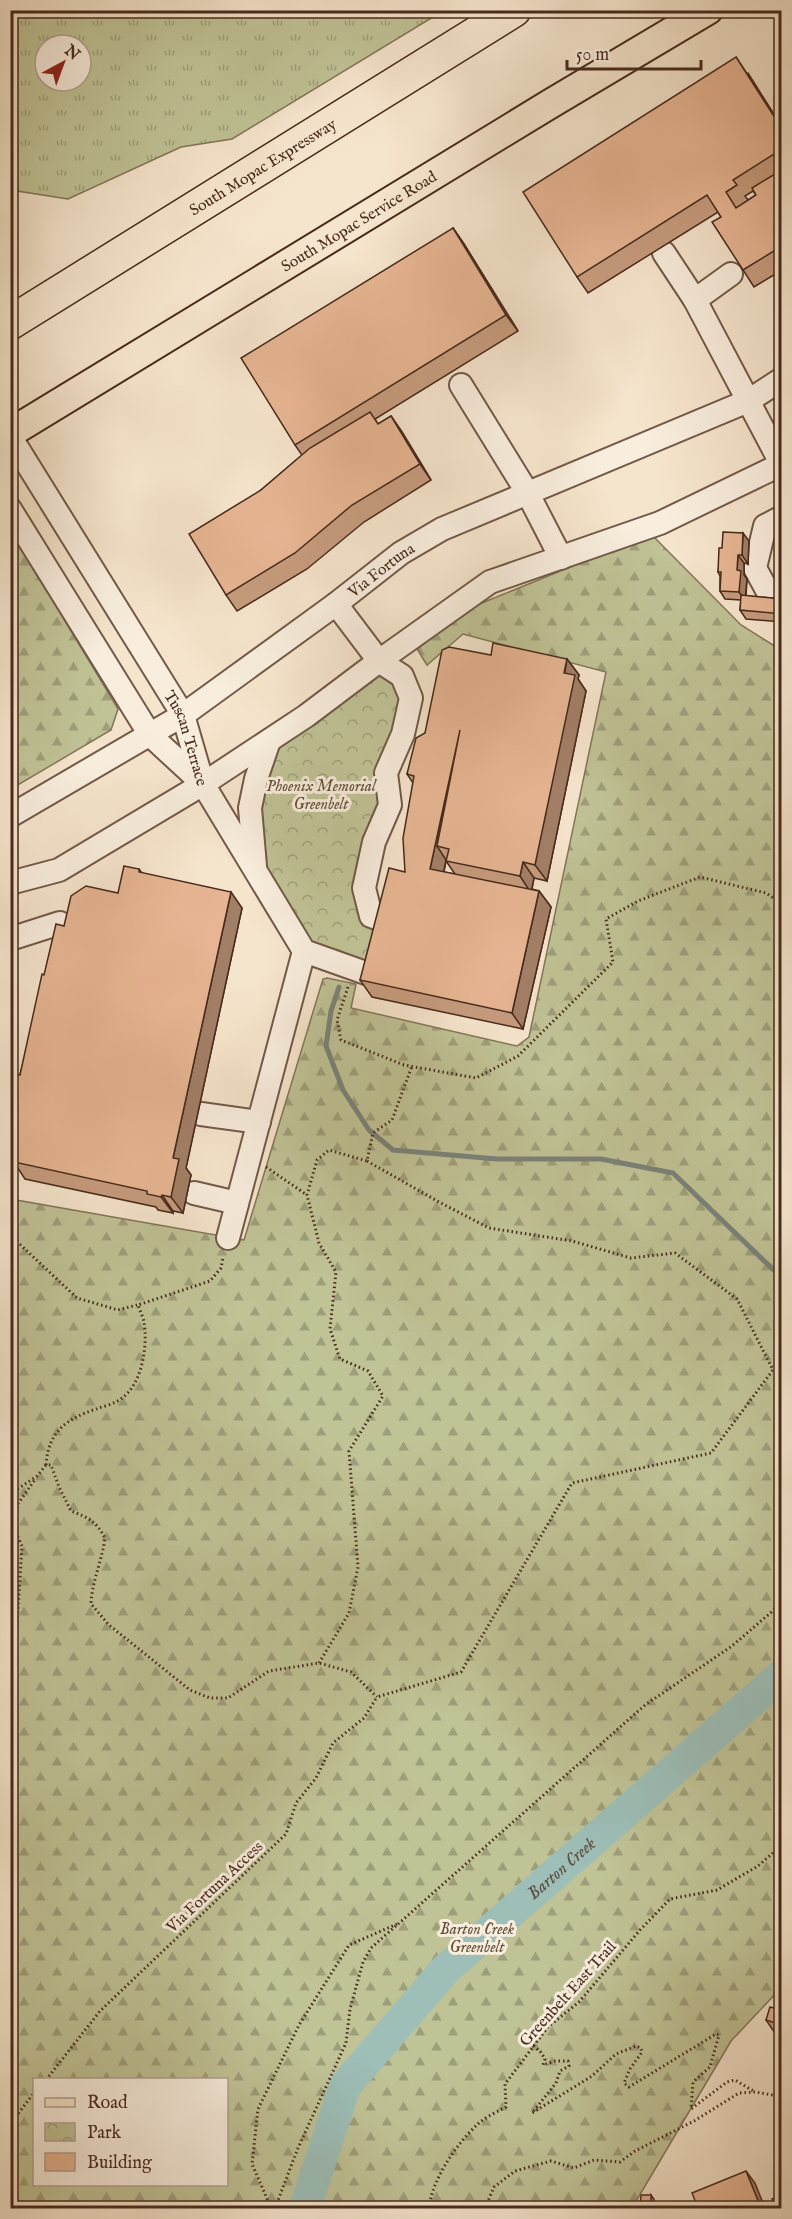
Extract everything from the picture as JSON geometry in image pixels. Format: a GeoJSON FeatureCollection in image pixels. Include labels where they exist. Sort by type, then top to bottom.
{"type":"FeatureCollection","features":[{"type":"Feature","properties":{"kind":"highway","name":"South Mopac Expressway"},"geometry":{"type":"LineString","coordinates":[[10,323],[514,10]]}},
{"type":"Feature","properties":{"kind":"main road","name":"South Mopac Service Road"},"geometry":{"type":"LineString","coordinates":[[10,434],[708,10]]}},
{"type":"Feature","properties":{"kind":"street"},"geometry":{"type":"LineString","coordinates":[[10,883],[59,870],[203,784],[269,741],[490,582],[660,523],[781,464],[695,300],[664,253]]}},
{"type":"Feature","properties":{"kind":"street"},"geometry":{"type":"LineString","coordinates":[[695,300],[731,274]]}},
{"type":"Feature","properties":{"kind":"street","name":"Via Fortuna"},"geometry":{"type":"LineString","coordinates":[[10,816],[183,715],[336,604],[401,553],[442,530],[527,492],[748,401],[782,379]]}},
{"type":"Feature","properties":{"kind":"street"},"geometry":{"type":"LineString","coordinates":[[461,385],[527,492],[561,558]]}},
{"type":"Feature","properties":{"kind":"street","name":"Tuscan Terrace"},"geometry":{"type":"LineString","coordinates":[[10,434],[183,715],[203,784]]}},
{"type":"Feature","properties":{"kind":"street","name":"Tuscan Terrace"},"geometry":{"type":"LineString","coordinates":[[10,509],[150,735],[203,784]]}},
{"type":"Feature","properties":{"kind":"street"},"geometry":{"type":"LineString","coordinates":[[782,517],[765,526],[755,568],[768,592],[782,589]]}},
{"type":"Feature","properties":{"kind":"street"},"geometry":{"type":"LineString","coordinates":[[336,604],[379,661],[402,676],[411,698],[403,734],[403,761],[386,773],[390,805],[374,842],[364,888],[371,916],[390,923]]}},
{"type":"Feature","properties":{"kind":"street"},"geometry":{"type":"LineString","coordinates":[[255,871],[250,808],[256,779],[269,741]]}},
{"type":"Feature","properties":{"kind":"street"},"geometry":{"type":"LineString","coordinates":[[203,784],[304,951],[377,977]]}},
{"type":"Feature","properties":{"kind":"street"},"geometry":{"type":"LineString","coordinates":[[10,939],[60,923]]}},
{"type":"Feature","properties":{"kind":"street"},"geometry":{"type":"LineString","coordinates":[[228,1238],[304,951]]}},
{"type":"Feature","properties":{"kind":"street"},"geometry":{"type":"LineString","coordinates":[[201,1114],[259,1122]]}},
{"type":"Feature","properties":{"kind":"street"},"geometry":{"type":"LineString","coordinates":[[194,1193],[237,1203]]}},
{"type":"Feature","properties":{"kind":"path"},"geometry":{"type":"LineString","coordinates":[[354,969],[337,1020],[341,1040],[412,1066],[476,1077],[518,1056],[613,962],[606,919],[638,901],[700,877],[766,893],[782,904]]}},
{"type":"Feature","properties":{"kind":"path"},"geometry":{"type":"LineString","coordinates":[[367,1161],[373,1133],[392,1120],[412,1066]]}},
{"type":"Feature","properties":{"kind":"path"},"geometry":{"type":"LineString","coordinates":[[46,1465],[51,1465],[58,1487],[71,1512],[88,1518],[98,1525],[105,1538],[92,1588],[92,1604],[110,1624],[190,1690],[210,1698],[228,1698],[269,1671],[319,1663],[351,1672],[377,1697],[461,1672],[572,1483],[711,1453],[773,1370],[737,1299],[675,1253],[631,1258],[572,1241],[489,1228],[367,1161],[329,1150],[317,1160],[307,1195],[319,1243],[336,1272],[330,1329],[340,1359],[368,1371],[383,1396],[349,1451],[358,1567],[349,1613],[319,1663]]}},
{"type":"Feature","properties":{"kind":"path"},"geometry":{"type":"LineString","coordinates":[[248,1162],[262,1165],[307,1195]]}},
{"type":"Feature","properties":{"kind":"path"},"geometry":{"type":"LineString","coordinates":[[10,1235],[77,1298],[118,1310],[210,1281],[220,1268],[228,1238]]}},
{"type":"Feature","properties":{"kind":"path"},"geometry":{"type":"LineString","coordinates":[[10,1515],[46,1465],[49,1443],[68,1421],[122,1398],[132,1388],[141,1373],[144,1323],[138,1305]]}},
{"type":"Feature","properties":{"kind":"path"},"geometry":{"type":"LineString","coordinates":[[10,1494],[36,1476]]}},
{"type":"Feature","properties":{"kind":"path"},"geometry":{"type":"LineString","coordinates":[[10,1520],[22,1546],[16,1640],[10,1650]]}},
{"type":"Feature","properties":{"kind":"path"},"geometry":{"type":"LineString","coordinates":[[273,2208],[346,2043],[350,2009],[363,1962],[371,1948],[645,1706],[732,1646],[782,1603]]}},
{"type":"Feature","properties":{"kind":"path","name":"Via Fortuna Access"},"geometry":{"type":"LineString","coordinates":[[47,2078],[100,2011],[286,1834],[296,1803],[316,1778],[333,1743],[364,1718],[377,1697]]}},
{"type":"Feature","properties":{"kind":"path","name":"Greenbelt East Trail"},"geometry":{"type":"LineString","coordinates":[[429,2208],[431,2193],[449,2160],[478,2123],[506,2107],[505,2084],[533,2046],[548,2027],[579,2002],[640,1930],[670,1899],[717,1890],[758,1866],[782,1845]]}},
{"type":"Feature","properties":{"kind":"path"},"geometry":{"type":"LineString","coordinates":[[273,2208],[252,2164],[258,2109],[299,2025],[349,1945],[399,1922]]}},
{"type":"Feature","properties":{"kind":"path"},"geometry":{"type":"LineString","coordinates":[[533,2046],[545,2059],[543,2065],[555,2061],[567,2061],[569,2066],[560,2071],[556,2083],[532,2113],[592,2076],[616,2054],[636,2046],[641,2048],[642,2052],[630,2069],[624,2083],[629,2087],[716,2034],[719,2035],[710,2067],[693,2082],[691,2109],[727,2082],[735,2080],[755,2092]]}},
{"type":"Feature","properties":{"kind":"path"},"geometry":{"type":"LineString","coordinates":[[484,2208],[494,2187],[515,2171],[551,2161],[574,2168],[594,2160],[620,2162],[635,2151],[694,2121],[739,2093],[755,2092],[773,2095],[782,2103]]}},
{"type":"Feature","properties":{"kind":"path"},"geometry":{"type":"LineString","coordinates":[[10,2124],[33,2094]]}},
{"type":"Feature","properties":{"kind":"green space"},"geometry":{"type":"Polygon","coordinates":[[[11,10],[443,11],[232,139],[181,147],[68,199],[11,190],[11,10]]]}},
{"type":"Feature","properties":{"kind":"green space"},"geometry":{"type":"Polygon","coordinates":[[[10,529],[118,709],[111,730],[11,789],[10,529]]]}},
{"type":"Feature","properties":{"kind":"green space","name":"Barton Creek Greenbelt"},"geometry":{"type":"Polygon","coordinates":[[[651,534],[741,625],[781,650],[781,1988],[731,2041],[632,2208],[11,2208],[10,1199],[244,1240],[323,979],[356,984],[351,1008],[517,1046],[529,1037],[606,672],[463,634],[427,665],[417,649],[472,607],[651,534]]]}},
{"type":"Feature","properties":{"kind":"green space","name":"Phoenix Memorial Greenbelt"},"geometry":{"type":"Polygon","coordinates":[[[379,661],[411,698],[364,888],[390,923],[377,977],[304,951],[255,871],[256,779],[269,741],[379,661]]]}},
{"type":"Feature","properties":{"kind":"building"},"geometry":{"type":"Polygon","coordinates":[[[736,57],[782,129],[782,149],[733,180],[737,185],[726,192],[736,208],[756,195],[752,188],[775,174],[780,180],[782,179],[782,246],[743,270],[712,222],[721,217],[707,195],[577,277],[523,192],[736,57]]]}},
{"type":"Feature","properties":{"kind":"building"},"geometry":{"type":"Polygon","coordinates":[[[453,228],[506,315],[295,445],[241,358],[453,228]]]}},
{"type":"Feature","properties":{"kind":"building"},"geometry":{"type":"Polygon","coordinates":[[[370,412],[378,424],[391,416],[420,464],[352,505],[295,553],[226,595],[189,534],[261,490],[310,448],[370,412]]]}},
{"type":"Feature","properties":{"kind":"building"},"geometry":{"type":"Polygon","coordinates":[[[723,532],[743,533],[742,555],[738,555],[737,570],[741,571],[739,592],[720,591],[719,548],[722,548],[723,532]]]}},
{"type":"Feature","properties":{"kind":"building"},"geometry":{"type":"Polygon","coordinates":[[[741,595],[782,599],[782,614],[740,610],[741,595]]]}},
{"type":"Feature","properties":{"kind":"building"},"geometry":{"type":"Polygon","coordinates":[[[493,643],[567,659],[564,673],[575,675],[535,865],[523,862],[520,876],[446,861],[449,849],[437,846],[460,730],[430,869],[539,891],[512,1013],[360,980],[389,868],[405,872],[403,838],[414,776],[407,774],[416,738],[425,733],[442,650],[449,647],[491,655],[493,643]]]}},
{"type":"Feature","properties":{"kind":"building"},"geometry":{"type":"Polygon","coordinates":[[[124,866],[139,869],[139,872],[231,892],[173,1158],[179,1159],[171,1197],[147,1194],[147,1191],[14,1162],[17,1150],[10,1148],[10,1118],[16,1095],[13,1094],[17,1074],[20,1075],[42,974],[44,975],[56,924],[64,926],[71,896],[86,886],[118,893],[124,866]]]}},
{"type":"Feature","properties":{"kind":"building"},"geometry":{"type":"Polygon","coordinates":[[[770,2007],[782,2010],[782,2025],[766,2020],[770,2007]]]}},
{"type":"Feature","properties":{"kind":"building"},"geometry":{"type":"Polygon","coordinates":[[[746,2171],[761,2208],[698,2208],[692,2193],[746,2171]]]}},
{"type":"Feature","properties":{"kind":"building"},"geometry":{"type":"Polygon","coordinates":[[[641,2195],[651,2195],[651,2208],[640,2208],[641,2195]]]}},
{"type":"Feature","properties":{"kind":"building"},"geometry":{"type":"Polygon","coordinates":[[[782,2195],[782,2208],[776,2208],[772,2199],[782,2195]]]}},
{"type":"Feature","properties":{"kind":"waterway"},"geometry":{"type":"LineString","coordinates":[[339,987],[331,1011],[326,1046],[343,1090],[369,1130],[393,1150],[497,1159],[601,1159],[673,1173],[782,1278]]}},
{"type":"Feature","properties":{"kind":"waterway","name":"Barton Creek"},"geometry":{"type":"LineString","coordinates":[[307,2208],[306,2205],[345,2086],[445,1970],[782,1675]]}}]}
